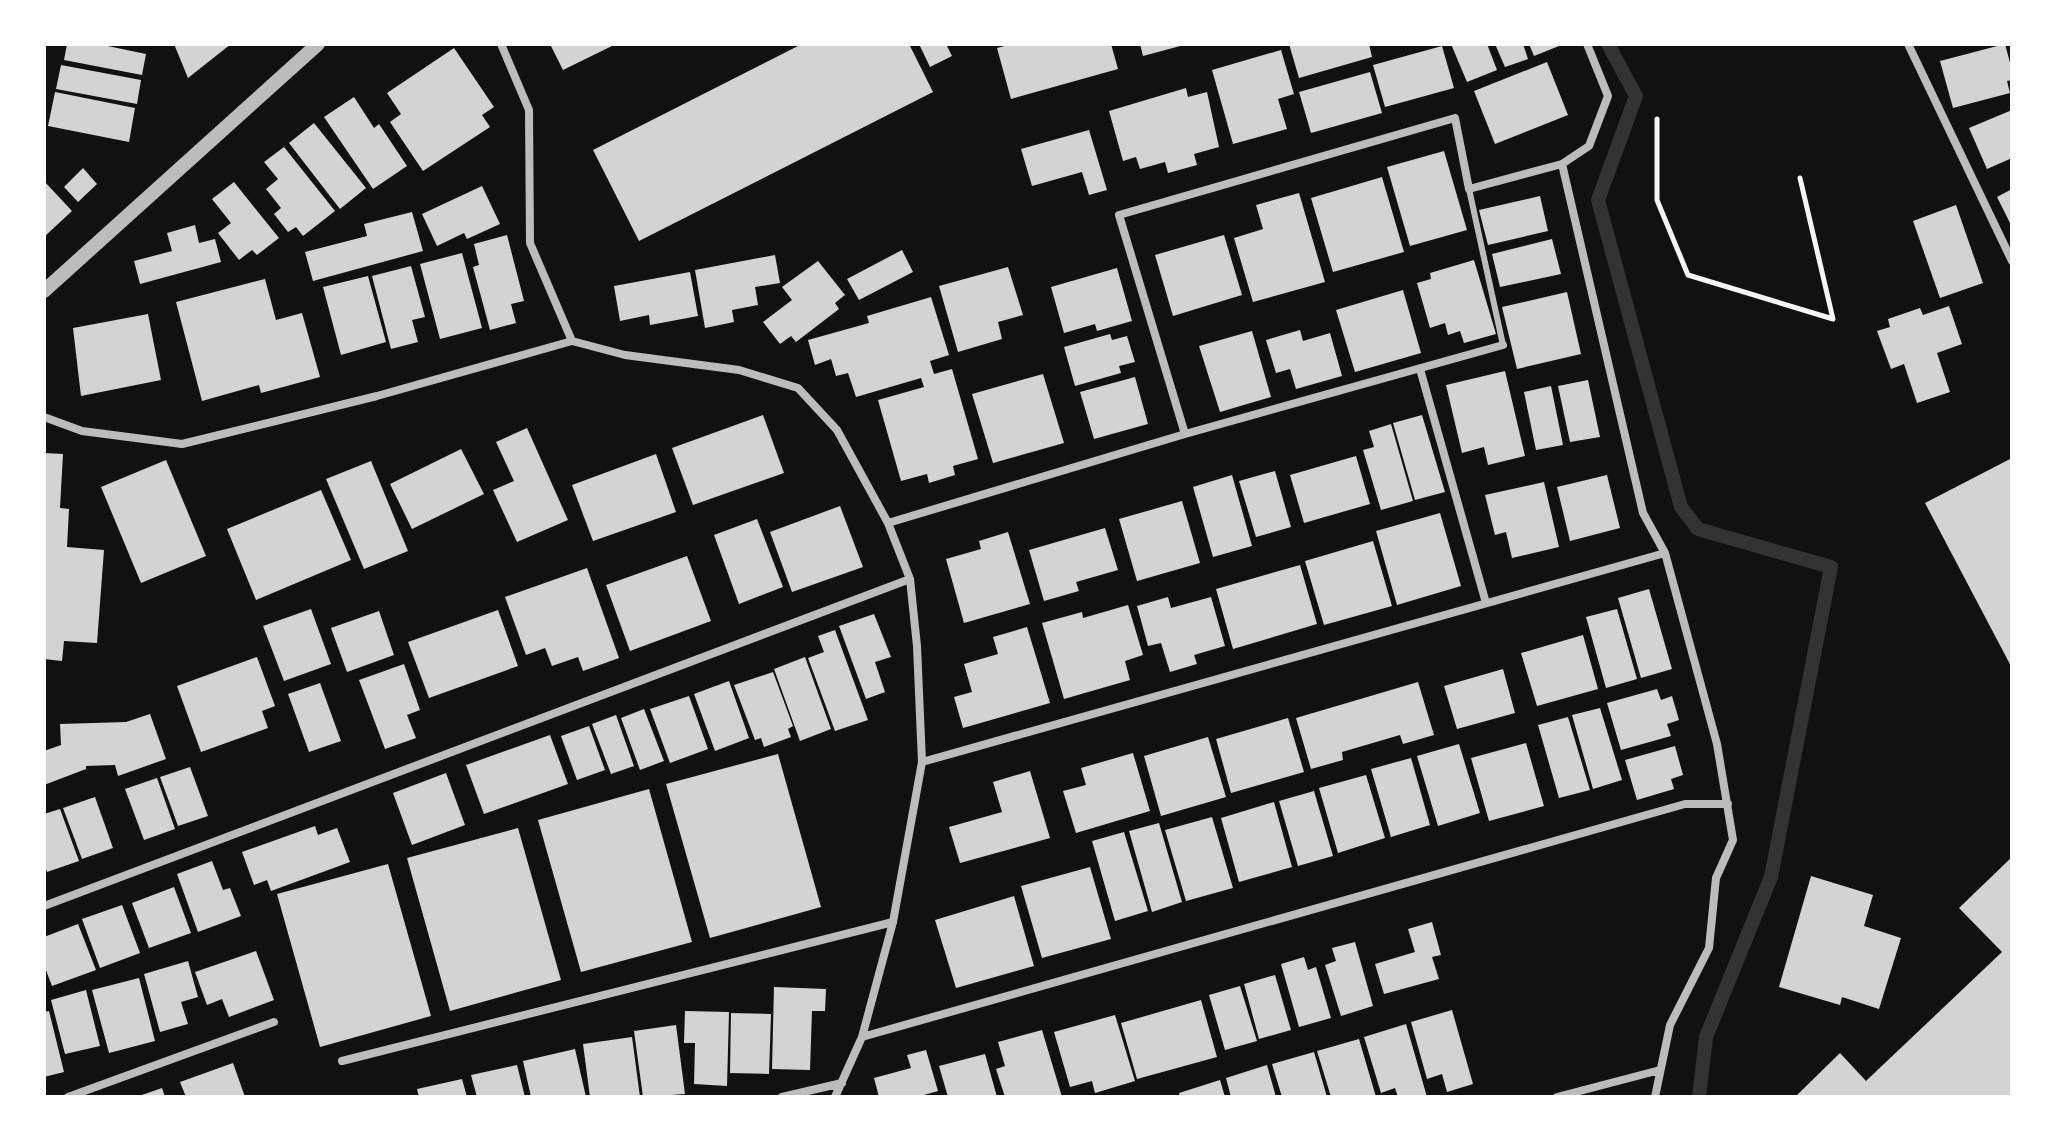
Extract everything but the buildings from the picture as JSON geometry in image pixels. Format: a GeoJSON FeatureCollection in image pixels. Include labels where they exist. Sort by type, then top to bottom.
{"type":"FeatureCollection","features":[{"type":"Feature","properties":{"kind":"street"},"geometry":{"type":"LineString","coordinates":[[44,291],[318,44]]}},
{"type":"Feature","properties":{"kind":"street"},"geometry":{"type":"LineString","coordinates":[[501,44],[529,110],[530,243],[572,341]]}},
{"type":"Feature","properties":{"kind":"street"},"geometry":{"type":"LineString","coordinates":[[1185,434],[1119,215],[1455,118],[1469,189],[1562,164],[1589,146],[1608,96],[1587,44]]}},
{"type":"Feature","properties":{"kind":"street"},"geometry":{"type":"LineString","coordinates":[[1908,44],[2012,261]]}},
{"type":"Feature","properties":{"kind":"street"},"geometry":{"type":"LineString","coordinates":[[1562,164],[1643,513],[1665,553],[1717,744],[1733,840],[1716,878],[1709,948],[1670,1025],[1655,1097]]}},
{"type":"Feature","properties":{"kind":"street"},"geometry":{"type":"LineString","coordinates":[[44,417],[82,431],[182,444],[377,396],[572,341],[625,355],[739,370],[798,388],[837,430],[888,523],[910,579],[922,762],[893,922],[862,1037],[835,1097]]}},
{"type":"Feature","properties":{"kind":"street"},"geometry":{"type":"LineString","coordinates":[[888,523],[1185,434],[1503,345]]}},
{"type":"Feature","properties":{"kind":"street"},"geometry":{"type":"LineString","coordinates":[[1420,369],[1486,603]]}},
{"type":"Feature","properties":{"kind":"street"},"geometry":{"type":"LineString","coordinates":[[922,762],[1665,553]]}},
{"type":"Feature","properties":{"kind":"street"},"geometry":{"type":"LineString","coordinates":[[44,906],[910,579]]}},
{"type":"Feature","properties":{"kind":"street"},"geometry":{"type":"LineString","coordinates":[[862,1037],[1685,804],[1728,804]]}},
{"type":"Feature","properties":{"kind":"street"},"geometry":{"type":"LineString","coordinates":[[342,1061],[893,922]]}},
{"type":"Feature","properties":{"kind":"street"},"geometry":{"type":"LineString","coordinates":[[68,1097],[274,1022]]}},
{"type":"Feature","properties":{"kind":"street"},"geometry":{"type":"LineString","coordinates":[[1557,1097],[1660,1070]]}},
{"type":"Feature","properties":{"kind":"street"},"geometry":{"type":"LineString","coordinates":[[782,1097],[842,1083]]}},
{"type":"Feature","properties":{"kind":"lane"},"geometry":{"type":"LineString","coordinates":[[1469,189],[1503,345]]}},
{"type":"Feature","properties":{"kind":"path"},"geometry":{"type":"LineString","coordinates":[[1657,119],[1657,200],[1688,275],[1833,319],[1800,178]]}},
{"type":"Feature","properties":{"kind":"waterway"},"geometry":{"type":"LineString","coordinates":[[1608,44],[1636,96],[1598,200],[1681,507],[1698,529],[1831,567],[1771,877],[1706,1037],[1699,1097]]}}]}
